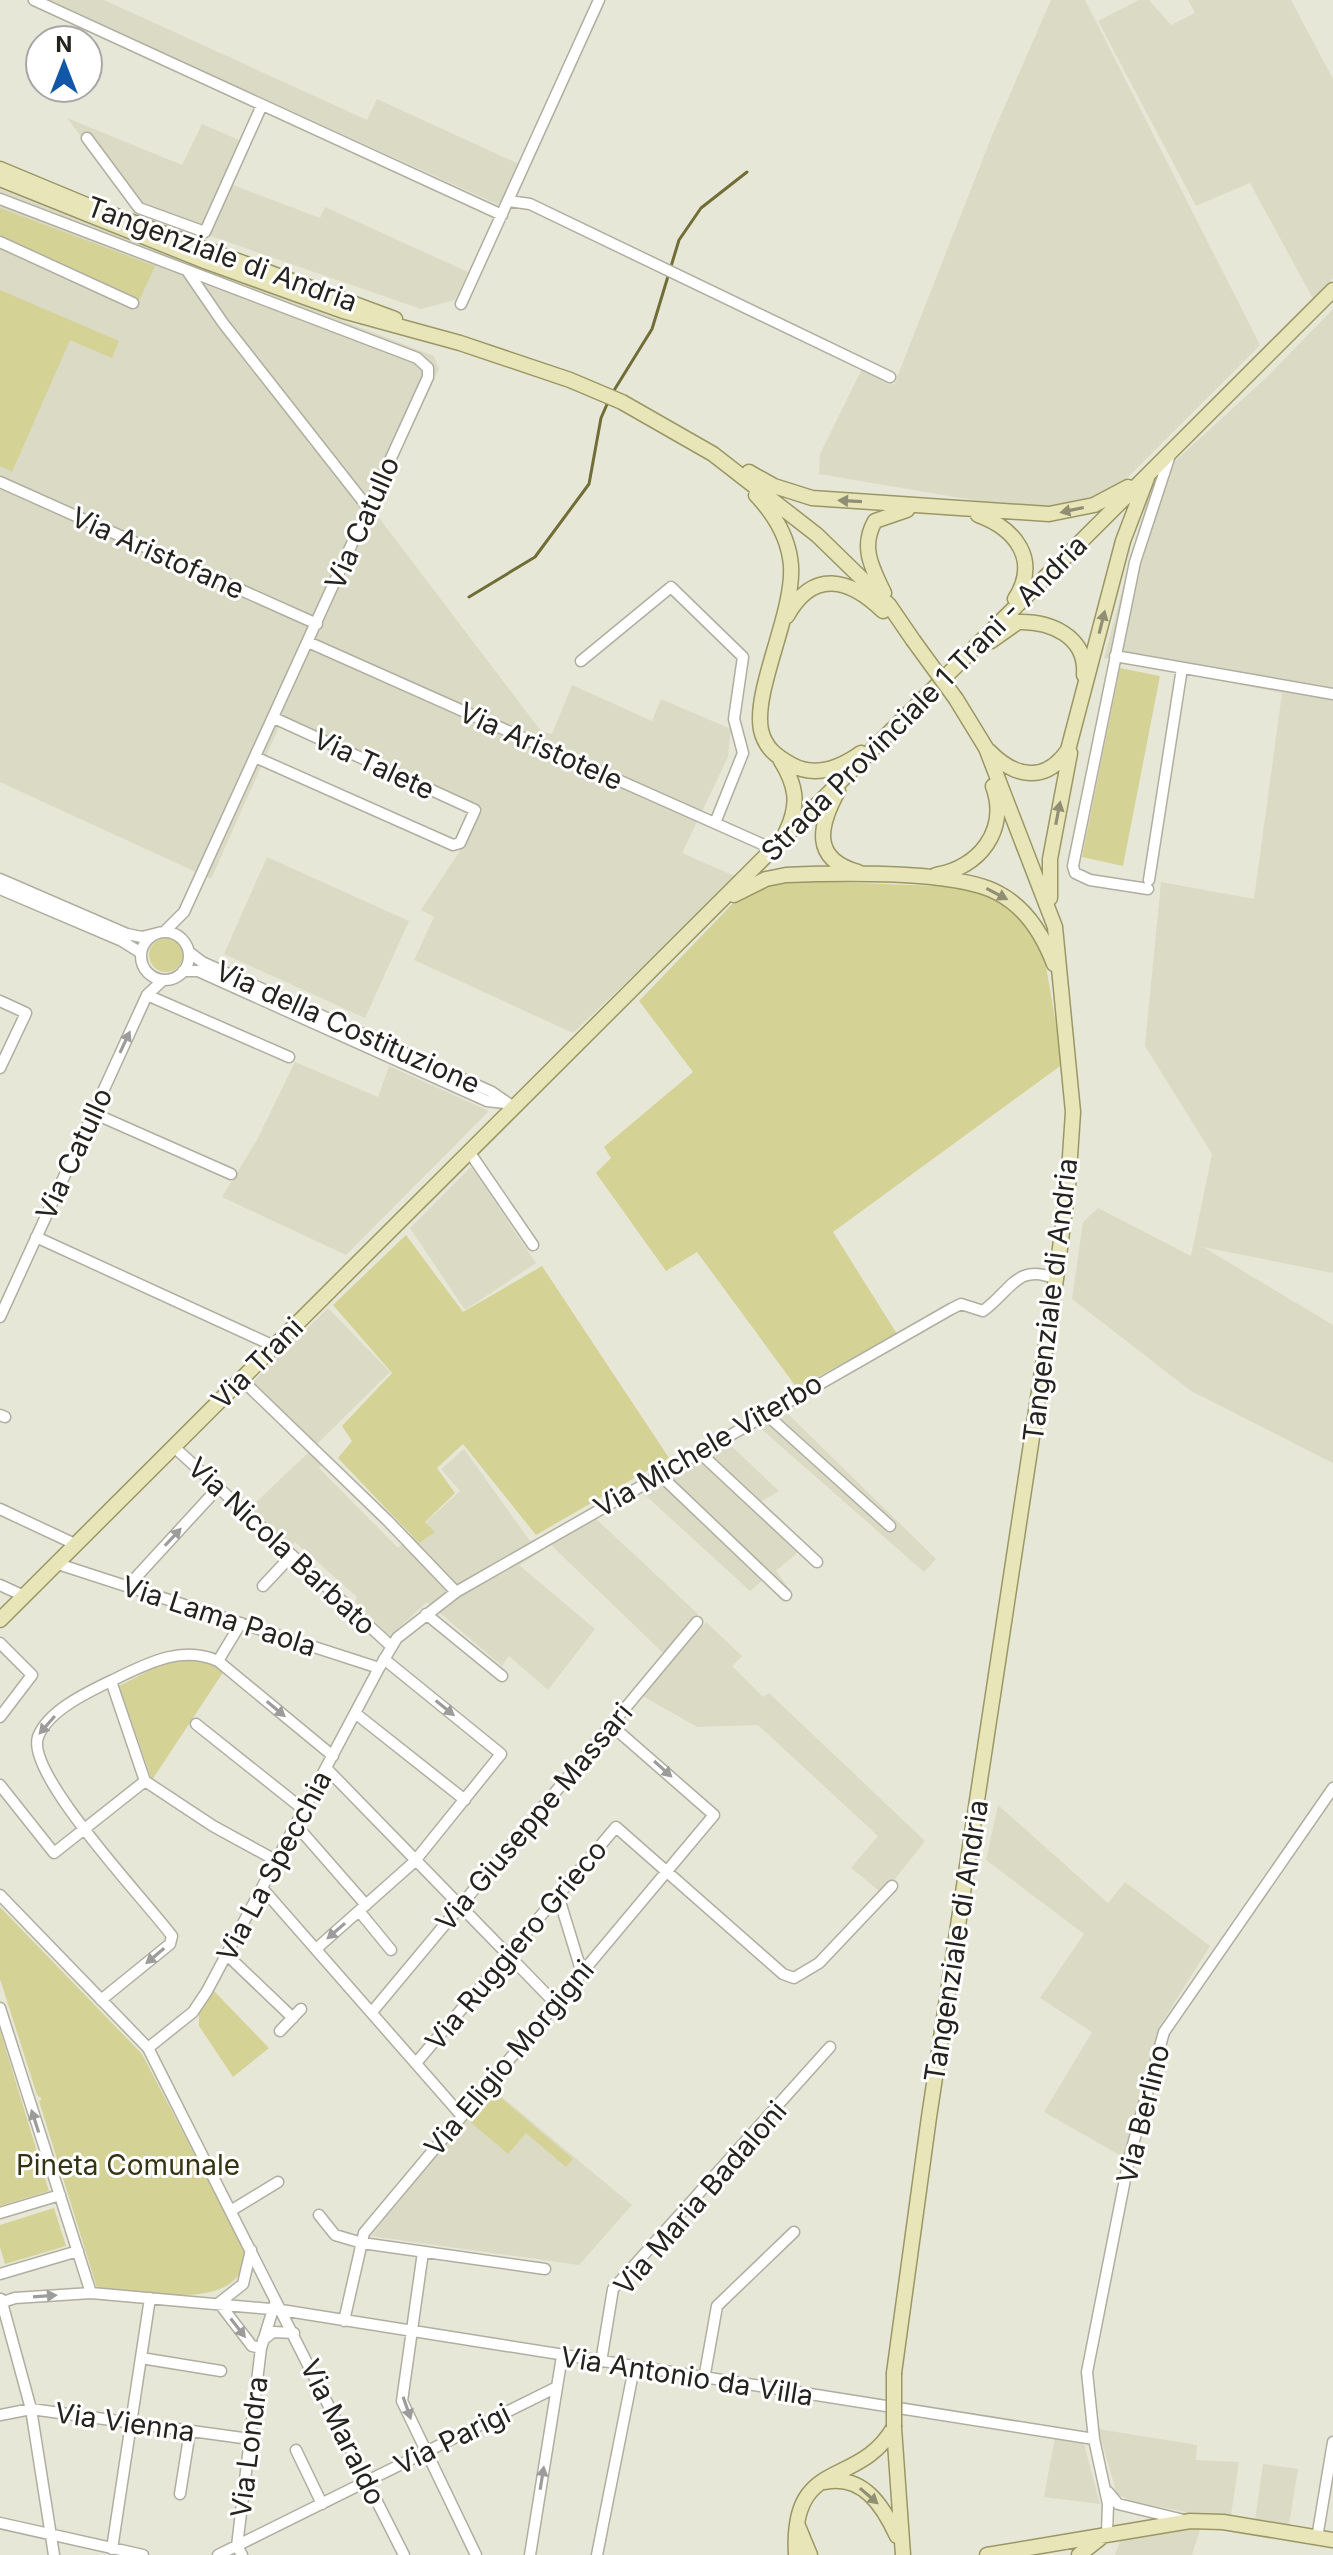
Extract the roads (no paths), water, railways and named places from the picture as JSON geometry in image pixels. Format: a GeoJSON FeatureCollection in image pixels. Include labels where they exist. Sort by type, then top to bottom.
{"type":"FeatureCollection","features":[{"type":"Feature","properties":{"kind":"main road","name":"Tangenziale di Andria"},"geometry":{"type":"LineString","coordinates":[[0,169],[444,339],[602,393],[713,454],[817,535],[889,605],[956,699],[986,748],[1052,918],[1064,1003],[1073,1112],[1068,1186],[929,2117],[894,2373],[894,2427],[902,2549]]}},
{"type":"Feature","properties":{"kind":"main road","name":"Tangenziale di Andria"},"geometry":{"type":"LineString","coordinates":[[0,179],[207,262],[379,323],[444,339]]}},
{"type":"Feature","properties":{"kind":"main road","name":"Strada Provinciale 1 Trani - Andria"},"geometry":{"type":"LineString","coordinates":[[511,1106],[719,904],[1333,290]]}},
{"type":"Feature","properties":{"kind":"main road"},"geometry":{"type":"LineString","coordinates":[[713,454],[734,461],[758,478],[790,493],[838,501],[963,509],[1070,512],[1094,505],[1146,475]]}},
{"type":"Feature","properties":{"kind":"main road"},"geometry":{"type":"LineString","coordinates":[[728,466],[759,498],[783,533],[791,570],[783,623],[760,720],[769,749],[801,770],[832,769],[849,761],[895,727]]}},
{"type":"Feature","properties":{"kind":"main road"},"geometry":{"type":"LineString","coordinates":[[986,748],[1009,766],[1028,773],[1044,773],[1057,766],[1068,750],[1123,541],[1146,475]]}},
{"type":"Feature","properties":{"kind":"main road"},"geometry":{"type":"LineString","coordinates":[[889,605],[871,566],[867,536],[875,521],[883,516],[927,507]]}},
{"type":"Feature","properties":{"kind":"main road"},"geometry":{"type":"LineString","coordinates":[[963,509],[1005,526],[1021,544],[1026,559],[1023,586],[999,622]]}},
{"type":"Feature","properties":{"kind":"main road"},"geometry":{"type":"LineString","coordinates":[[783,623],[802,594],[819,584],[833,582],[861,593],[909,635]]}},
{"type":"Feature","properties":{"kind":"main road"},"geometry":{"type":"LineString","coordinates":[[962,662],[1018,622],[1052,625],[1068,635],[1080,651],[1085,668],[1082,698]]}},
{"type":"Feature","properties":{"kind":"main road"},"geometry":{"type":"LineString","coordinates":[[1052,918],[1050,859],[1077,718]]}},
{"type":"Feature","properties":{"kind":"main road"},"geometry":{"type":"LineString","coordinates":[[922,877],[948,873],[970,863],[983,850],[995,828],[997,797],[971,722]]}},
{"type":"Feature","properties":{"kind":"main road"},"geometry":{"type":"LineString","coordinates":[[778,844],[797,800],[791,778],[780,758]]}},
{"type":"Feature","properties":{"kind":"main road"},"geometry":{"type":"LineString","coordinates":[[846,776],[825,818],[823,840],[827,852],[842,868],[870,875]]}},
{"type":"Feature","properties":{"kind":"main road"},"geometry":{"type":"LineString","coordinates":[[719,904],[776,876],[922,877],[975,884],[999,893],[1036,925],[1061,982],[1064,1003]]}},
{"type":"Feature","properties":{"kind":"main road","name":"Via Trani"},"geometry":{"type":"LineString","coordinates":[[0,1620],[470,1153],[511,1106]]}},
{"type":"Feature","properties":{"kind":"main road"},"geometry":{"type":"LineString","coordinates":[[801,2544],[801,2503],[816,2485],[877,2450],[894,2427]]}},
{"type":"Feature","properties":{"kind":"main road"},"geometry":{"type":"LineString","coordinates":[[816,2485],[839,2480],[862,2488],[882,2508],[902,2549]]}},
{"type":"Feature","properties":{"kind":"main road"},"geometry":{"type":"LineString","coordinates":[[987,2555],[1040,2550],[1107,2533],[1190,2521],[1223,2522],[1333,2540]]}},
{"type":"Feature","properties":{"kind":"main road"},"geometry":{"type":"LineString","coordinates":[[1079,2555],[1107,2533]]}},
{"type":"Feature","properties":{"kind":"main road"},"geometry":{"type":"LineString","coordinates":[[787,2555],[801,2544]]}},
{"type":"Feature","properties":{"kind":"main road"},"geometry":{"type":"LineString","coordinates":[[801,2544],[823,2555]]}},
{"type":"Feature","properties":{"kind":"street"},"geometry":{"type":"LineString","coordinates":[[34,0],[502,215]]}},
{"type":"Feature","properties":{"kind":"street"},"geometry":{"type":"LineString","coordinates":[[461,304],[599,0]]}},
{"type":"Feature","properties":{"kind":"street"},"geometry":{"type":"LineString","coordinates":[[87,138],[139,208],[205,232],[262,105]]}},
{"type":"Feature","properties":{"kind":"street"},"geometry":{"type":"LineString","coordinates":[[0,199],[188,272],[223,323],[369,509]]}},
{"type":"Feature","properties":{"kind":"street"},"geometry":{"type":"LineString","coordinates":[[509,201],[530,204],[890,377]]}},
{"type":"Feature","properties":{"kind":"street"},"geometry":{"type":"LineString","coordinates":[[0,242],[133,303]]}},
{"type":"Feature","properties":{"kind":"street","name":"Via Catullo"},"geometry":{"type":"LineString","coordinates":[[184,941],[184,912],[428,377],[424,362],[188,272]]}},
{"type":"Feature","properties":{"kind":"street"},"geometry":{"type":"LineString","coordinates":[[1172,449],[1135,562],[1073,866],[1075,873],[1090,880],[1148,884],[1182,668]]}},
{"type":"Feature","properties":{"kind":"street","name":"Via Aristofane"},"geometry":{"type":"LineString","coordinates":[[0,482],[317,624]]}},
{"type":"Feature","properties":{"kind":"street"},"geometry":{"type":"LineString","coordinates":[[581,661],[671,587],[743,657],[734,719],[743,753],[715,823]]}},
{"type":"Feature","properties":{"kind":"street","name":"Via Aristotele"},"geometry":{"type":"LineString","coordinates":[[308,642],[715,823],[778,844]]}},
{"type":"Feature","properties":{"kind":"street"},"geometry":{"type":"LineString","coordinates":[[1115,656],[1333,694]]}},
{"type":"Feature","properties":{"kind":"street","name":"Via Talete"},"geometry":{"type":"LineString","coordinates":[[255,757],[457,847],[475,810],[274,718]]}},
{"type":"Feature","properties":{"kind":"street"},"geometry":{"type":"LineString","coordinates":[[0,879],[127,934],[148,937],[159,933],[184,941]]}},
{"type":"Feature","properties":{"kind":"street"},"geometry":{"type":"LineString","coordinates":[[0,889],[122,941],[141,953],[148,993],[289,1057]]}},
{"type":"Feature","properties":{"kind":"street","name":"Via Catullo"},"geometry":{"type":"LineString","coordinates":[[159,933],[184,912]]}},
{"type":"Feature","properties":{"kind":"street"},"geometry":{"type":"LineString","coordinates":[[141,953],[159,933]]}},
{"type":"Feature","properties":{"kind":"street","name":"Via della Costituzione"},"geometry":{"type":"LineString","coordinates":[[184,941],[189,952],[202,962],[492,1092],[511,1106]]}},
{"type":"Feature","properties":{"kind":"street","name":"Via della Costituzione"},"geometry":{"type":"LineString","coordinates":[[183,971],[189,952]]}},
{"type":"Feature","properties":{"kind":"street"},"geometry":{"type":"LineString","coordinates":[[146,971],[163,980]]}},
{"type":"Feature","properties":{"kind":"street","name":"Via della Costituzione"},"geometry":{"type":"LineString","coordinates":[[163,980],[183,971],[198,971],[487,1101],[511,1106]]}},
{"type":"Feature","properties":{"kind":"street","name":"Via Catullo"},"geometry":{"type":"LineString","coordinates":[[0,1317],[4,1300],[148,993],[163,980]]}},
{"type":"Feature","properties":{"kind":"street"},"geometry":{"type":"LineString","coordinates":[[0,1001],[26,1013],[0,1068]]}},
{"type":"Feature","properties":{"kind":"street"},"geometry":{"type":"LineString","coordinates":[[93,1113],[231,1174]]}},
{"type":"Feature","properties":{"kind":"street"},"geometry":{"type":"LineString","coordinates":[[470,1153],[533,1245]]}},
{"type":"Feature","properties":{"kind":"street"},"geometry":{"type":"LineString","coordinates":[[36,1237],[274,1346]]}},
{"type":"Feature","properties":{"kind":"street","name":"Via Michele Viterbo"},"geometry":{"type":"LineString","coordinates":[[381,1664],[391,1646],[456,1592],[767,1415],[832,1374],[961,1304],[983,1311],[1026,1273],[1040,1272],[1056,1279]]}},
{"type":"Feature","properties":{"kind":"street"},"geometry":{"type":"LineString","coordinates":[[241,1379],[388,1521],[456,1592]]}},
{"type":"Feature","properties":{"kind":"street"},"geometry":{"type":"LineString","coordinates":[[767,1415],[890,1526]]}},
{"type":"Feature","properties":{"kind":"street","name":"Via Nicola Barbato"},"geometry":{"type":"LineString","coordinates":[[173,1446],[391,1646]]}},
{"type":"Feature","properties":{"kind":"street"},"geometry":{"type":"LineString","coordinates":[[699,1452],[817,1562]]}},
{"type":"Feature","properties":{"kind":"street"},"geometry":{"type":"LineString","coordinates":[[659,1474],[786,1595]]}},
{"type":"Feature","properties":{"kind":"street"},"geometry":{"type":"LineString","coordinates":[[128,1586],[218,1488]]}},
{"type":"Feature","properties":{"kind":"street"},"geometry":{"type":"LineString","coordinates":[[0,1509],[77,1545]]}},
{"type":"Feature","properties":{"kind":"street"},"geometry":{"type":"LineString","coordinates":[[263,1586],[292,1555]]}},
{"type":"Feature","properties":{"kind":"street","name":"Via Lama Paola"},"geometry":{"type":"LineString","coordinates":[[58,1564],[381,1664]]}},
{"type":"Feature","properties":{"kind":"street"},"geometry":{"type":"LineString","coordinates":[[0,1585],[24,1596]]}},
{"type":"Feature","properties":{"kind":"street"},"geometry":{"type":"LineString","coordinates":[[426,1614],[502,1676]]}},
{"type":"Feature","properties":{"kind":"street","name":"Via Giuseppe Massari"},"geometry":{"type":"LineString","coordinates":[[372,2012],[697,1622]]}},
{"type":"Feature","properties":{"kind":"street"},"geometry":{"type":"LineString","coordinates":[[218,1661],[241,1623]]}},
{"type":"Feature","properties":{"kind":"street"},"geometry":{"type":"LineString","coordinates":[[0,1643],[32,1675],[0,1717]]}},
{"type":"Feature","properties":{"kind":"street"},"geometry":{"type":"LineString","coordinates":[[101,2000],[170,1944],[172,1938],[84,1829],[39,1763],[38,1736],[67,1706],[111,1681],[176,1655],[204,1655],[218,1661],[333,1756]]}},
{"type":"Feature","properties":{"kind":"street"},"geometry":{"type":"LineString","coordinates":[[316,1949],[414,1862],[501,1754],[381,1664]]}},
{"type":"Feature","properties":{"kind":"street","name":"Via La Specchia"},"geometry":{"type":"LineString","coordinates":[[148,2048],[193,2012],[227,1955],[381,1664]]}},
{"type":"Feature","properties":{"kind":"street"},"geometry":{"type":"LineString","coordinates":[[111,1681],[145,1781],[213,1826],[277,1861]]}},
{"type":"Feature","properties":{"kind":"street"},"geometry":{"type":"LineString","coordinates":[[355,1713],[465,1800]]}},
{"type":"Feature","properties":{"kind":"street"},"geometry":{"type":"LineString","coordinates":[[196,1724],[304,1810]]}},
{"type":"Feature","properties":{"kind":"street","name":"Via Eligio Morgigni"},"geometry":{"type":"LineString","coordinates":[[344,2321],[364,2233],[554,2002],[714,1815],[611,1725]]}},
{"type":"Feature","properties":{"kind":"street"},"geometry":{"type":"LineString","coordinates":[[327,1769],[414,1862],[554,2002]]}},
{"type":"Feature","properties":{"kind":"street"},"geometry":{"type":"LineString","coordinates":[[0,1785],[54,1853],[145,1781]]}},
{"type":"Feature","properties":{"kind":"street","name":"Via Berlino"},"geometry":{"type":"LineString","coordinates":[[1107,2533],[1105,2488],[1094,2439],[1087,2372],[1129,2159],[1164,2032],[1333,1788]]}},
{"type":"Feature","properties":{"kind":"street"},"geometry":{"type":"LineString","coordinates":[[296,1825],[363,1908],[391,1950]]}},
{"type":"Feature","properties":{"kind":"street","name":"Via Ruggiero Grieco"},"geometry":{"type":"LineString","coordinates":[[416,2063],[616,1827],[666,1870]]}},
{"type":"Feature","properties":{"kind":"street"},"geometry":{"type":"LineString","coordinates":[[666,1870],[783,1974],[794,1978],[819,1963],[892,1886]]}},
{"type":"Feature","properties":{"kind":"street"},"geometry":{"type":"LineString","coordinates":[[262,1888],[461,2115]]}},
{"type":"Feature","properties":{"kind":"street","name":"Via Maraldo"},"geometry":{"type":"LineString","coordinates":[[0,1895],[148,2048],[404,2555]]}},
{"type":"Feature","properties":{"kind":"street"},"geometry":{"type":"LineString","coordinates":[[558,1895],[581,1970]]}},
{"type":"Feature","properties":{"kind":"street"},"geometry":{"type":"LineString","coordinates":[[227,1955],[293,2018]]}},
{"type":"Feature","properties":{"kind":"street"},"geometry":{"type":"LineString","coordinates":[[0,2008],[91,2293]]}},
{"type":"Feature","properties":{"kind":"street"},"geometry":{"type":"LineString","coordinates":[[280,2031],[301,2009]]}},
{"type":"Feature","properties":{"kind":"street","name":"Via Maria Badaloni"},"geometry":{"type":"LineString","coordinates":[[601,2362],[613,2289],[830,2047]]}},
{"type":"Feature","properties":{"kind":"street"},"geometry":{"type":"LineString","coordinates":[[232,2210],[278,2182]]}},
{"type":"Feature","properties":{"kind":"street"},"geometry":{"type":"LineString","coordinates":[[0,2213],[60,2195]]}},
{"type":"Feature","properties":{"kind":"street"},"geometry":{"type":"LineString","coordinates":[[319,2215],[335,2235],[362,2243],[545,2269]]}},
{"type":"Feature","properties":{"kind":"street"},"geometry":{"type":"LineString","coordinates":[[704,2379],[717,2306],[794,2232]]}},
{"type":"Feature","properties":{"kind":"street"},"geometry":{"type":"LineString","coordinates":[[219,2303],[243,2284],[251,2248]]}},
{"type":"Feature","properties":{"kind":"street"},"geometry":{"type":"LineString","coordinates":[[0,2273],[78,2251]]}},
{"type":"Feature","properties":{"kind":"street"},"geometry":{"type":"LineString","coordinates":[[423,2252],[402,2401],[476,2555]]}},
{"type":"Feature","properties":{"kind":"street","name":"Via Antonio da Villa"},"geometry":{"type":"LineString","coordinates":[[1,2300],[91,2293],[280,2309],[634,2368],[1094,2439]]}},
{"type":"Feature","properties":{"kind":"street"},"geometry":{"type":"LineString","coordinates":[[112,2549],[150,2298]]}},
{"type":"Feature","properties":{"kind":"street"},"geometry":{"type":"LineString","coordinates":[[1,2300],[31,2409],[54,2555]]}},
{"type":"Feature","properties":{"kind":"street","name":"Via Londra"},"geometry":{"type":"LineString","coordinates":[[219,2303],[252,2346],[262,2344],[239,2550]]}},
{"type":"Feature","properties":{"kind":"street"},"geometry":{"type":"LineString","coordinates":[[262,2344],[280,2309]]}},
{"type":"Feature","properties":{"kind":"street"},"geometry":{"type":"LineString","coordinates":[[262,2344],[273,2332],[294,2333]]}},
{"type":"Feature","properties":{"kind":"street"},"geometry":{"type":"LineString","coordinates":[[530,2555],[562,2356]]}},
{"type":"Feature","properties":{"kind":"street"},"geometry":{"type":"LineString","coordinates":[[141,2358],[221,2371]]}},
{"type":"Feature","properties":{"kind":"street"},"geometry":{"type":"LineString","coordinates":[[597,2555],[634,2368]]}},
{"type":"Feature","properties":{"kind":"street","name":"Via Parigi"},"geometry":{"type":"LineString","coordinates":[[218,2555],[239,2550],[322,2504],[557,2387]]}},
{"type":"Feature","properties":{"kind":"street","name":"Via Vienna"},"geometry":{"type":"LineString","coordinates":[[0,2415],[31,2409],[250,2439]]}},
{"type":"Feature","properties":{"kind":"street"},"geometry":{"type":"LineString","coordinates":[[180,2494],[190,2431]]}},
{"type":"Feature","properties":{"kind":"street"},"geometry":{"type":"LineString","coordinates":[[1317,2538],[1333,2442]]}},
{"type":"Feature","properties":{"kind":"street"},"geometry":{"type":"LineString","coordinates":[[296,2450],[322,2504]]}},
{"type":"Feature","properties":{"kind":"street"},"geometry":{"type":"LineString","coordinates":[[1105,2488],[1118,2504],[1190,2521]]}},
{"type":"Feature","properties":{"kind":"street"},"geometry":{"type":"LineString","coordinates":[[0,2523],[143,2555]]}},
{"type":"Feature","properties":{"kind":"waterway"},"geometry":{"type":"LineString","coordinates":[[613,392],[652,329],[679,240],[701,208],[747,172]]}},
{"type":"Feature","properties":{"kind":"waterway"},"geometry":{"type":"LineString","coordinates":[[469,597],[535,557],[589,484],[601,418],[608,402]]}},
{"type":"Feature","properties":{"kind":"park label","name":"Pineta Comunale"},"geometry":{"type":"Point","coordinates":[128,2165]}}]}
